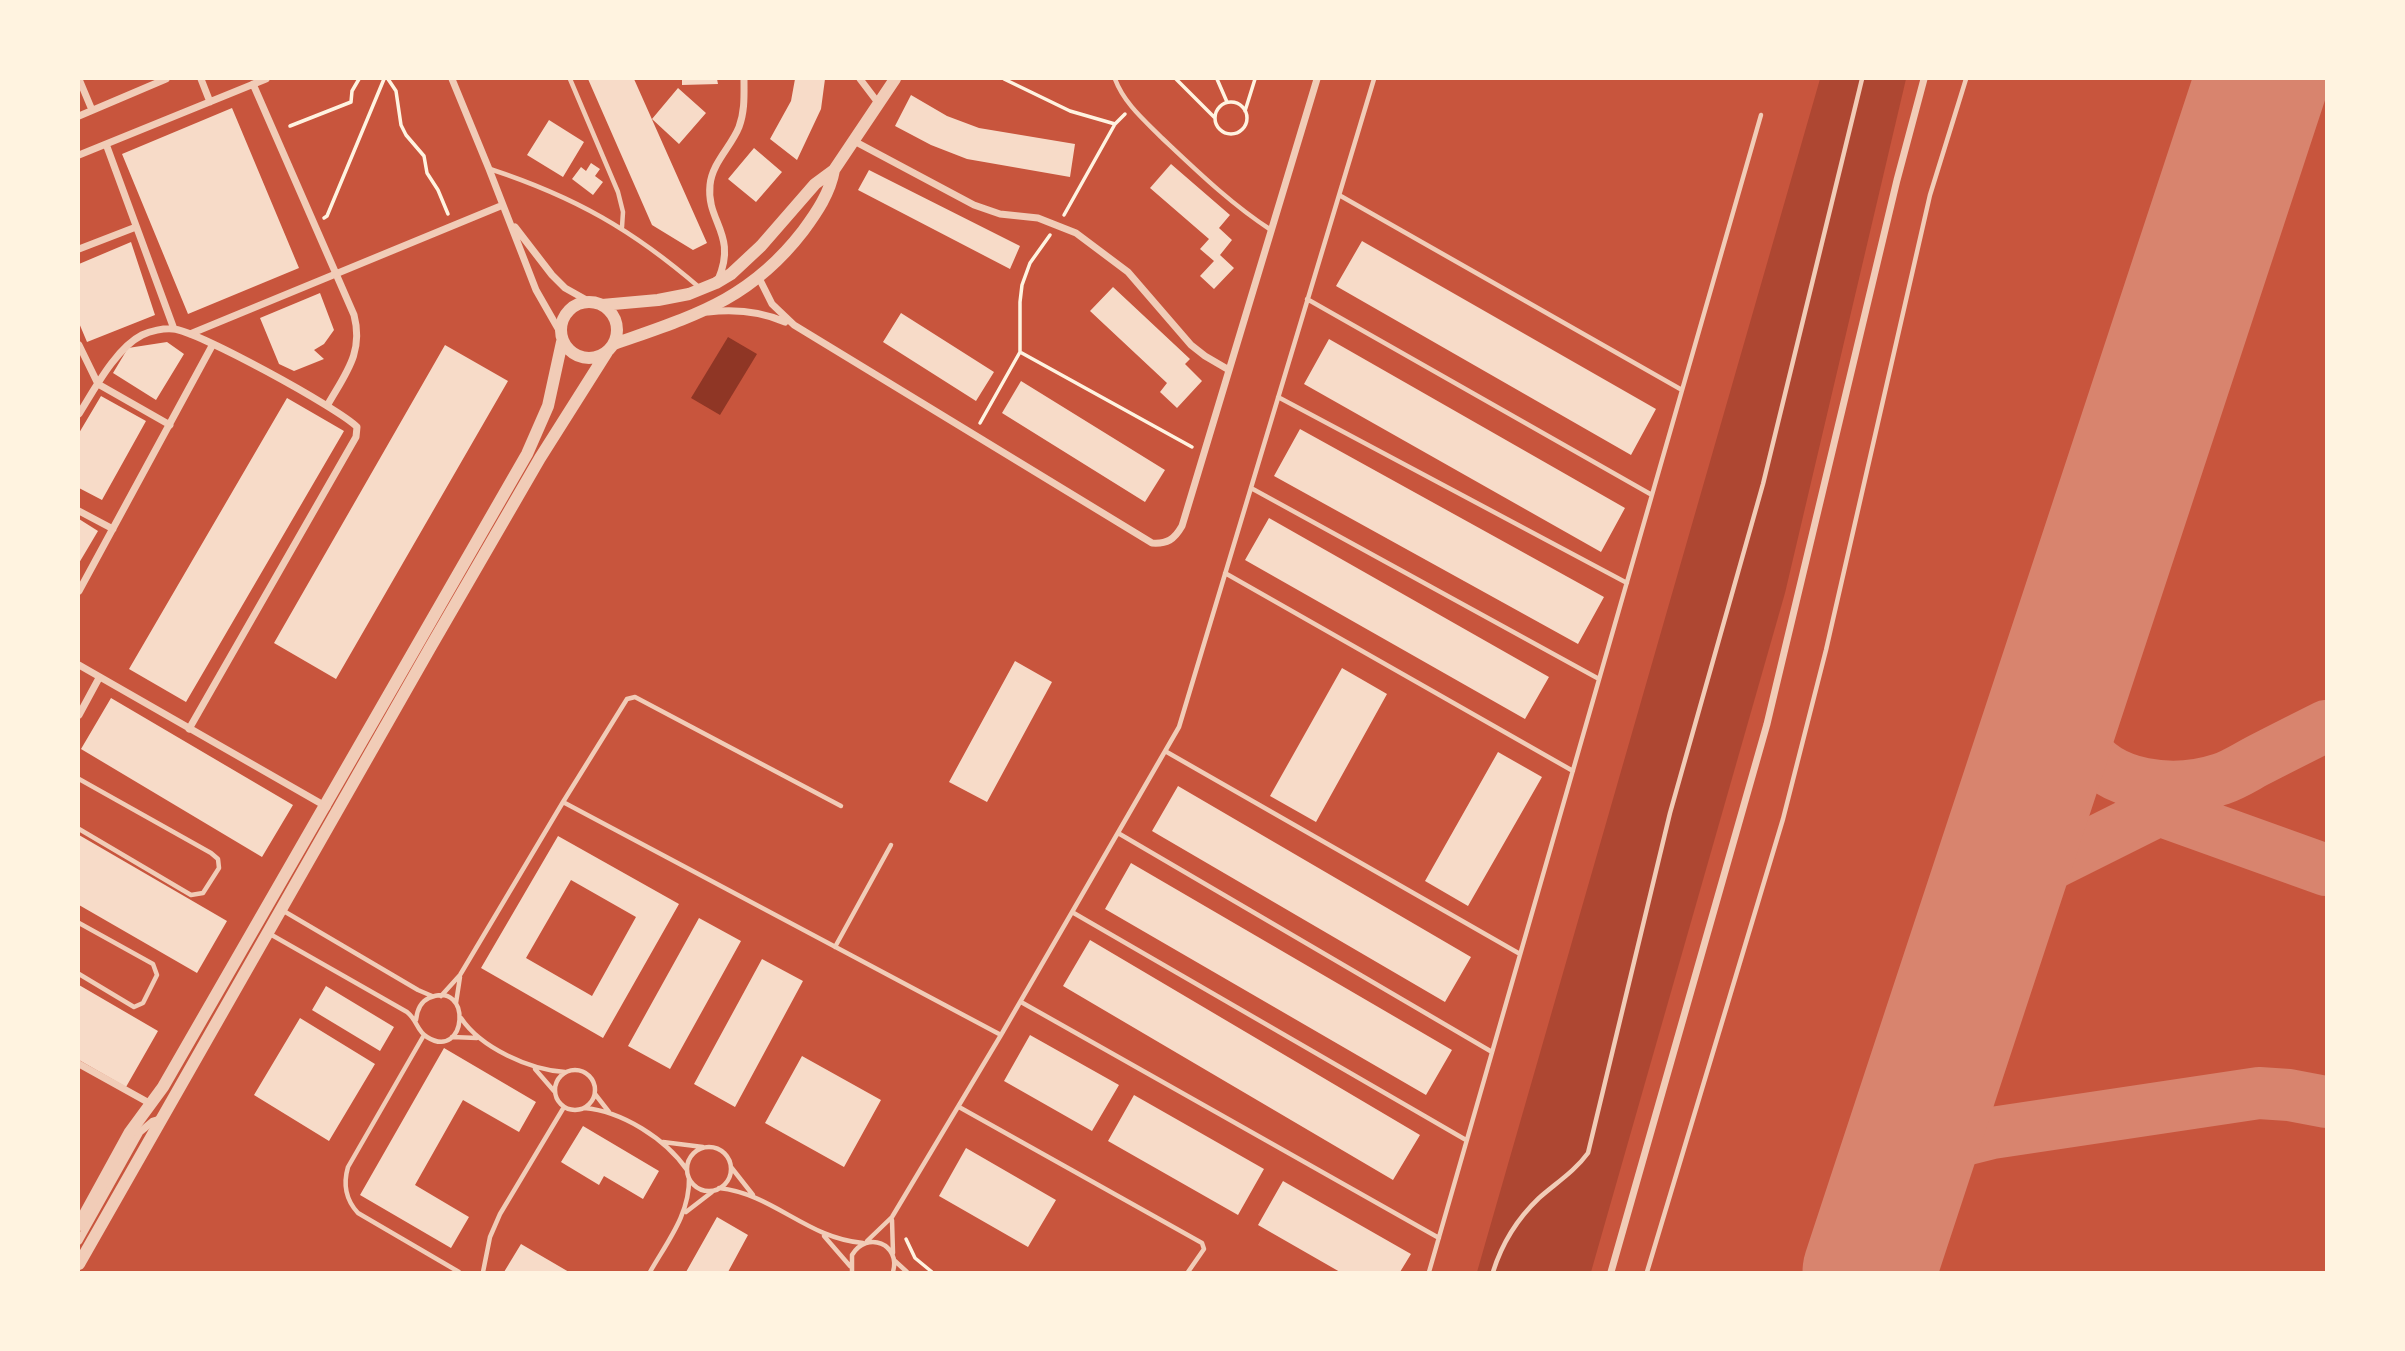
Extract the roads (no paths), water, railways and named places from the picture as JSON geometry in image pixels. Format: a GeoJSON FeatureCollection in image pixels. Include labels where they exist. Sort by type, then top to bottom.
{"type":"FeatureCollection","features":[{"type":"Feature","properties":{"kind":"street"},"geometry":{"type":"LineString","coordinates":[[79,79],[92,110]]}},
{"type":"Feature","properties":{"kind":"street"},"geometry":{"type":"LineString","coordinates":[[79,116],[166,79]]}},
{"type":"Feature","properties":{"kind":"street"},"geometry":{"type":"LineString","coordinates":[[201,79],[210,102]]}},
{"type":"Feature","properties":{"kind":"street"},"geometry":{"type":"LineString","coordinates":[[79,155],[266,79]]}},
{"type":"Feature","properties":{"kind":"street"},"geometry":{"type":"LineString","coordinates":[[452,79],[536,290],[561,337],[575,355],[586,359],[597,358],[610,348],[700,313],[760,278],[812,220],[828,192],[834,170]]}},
{"type":"Feature","properties":{"kind":"street"},"geometry":{"type":"LineString","coordinates":[[716,284],[723,264],[725,243],[710,199],[710,187],[712,173],[738,129],[744,112],[744,79]]}},
{"type":"Feature","properties":{"kind":"street"},"geometry":{"type":"LineString","coordinates":[[860,79],[880,105]]}},
{"type":"Feature","properties":{"kind":"street"},"geometry":{"type":"LineString","coordinates":[[79,1264],[268,933],[331,809],[535,439],[553,389],[565,314],[581,303],[658,300],[716,284],[745,263],[815,184],[834,170],[895,79]]}},
{"type":"Feature","properties":{"kind":"street"},"geometry":{"type":"LineString","coordinates":[[700,313],[738,310],[776,318],[794,325],[1152,543],[1163,544],[1175,538],[1182,526],[1317,79]]}},
{"type":"Feature","properties":{"kind":"street"},"geometry":{"type":"LineString","coordinates":[[1611,1272],[1768,724],[1897,180],[1924,79]]}},
{"type":"Feature","properties":{"kind":"street"},"geometry":{"type":"LineString","coordinates":[[253,84],[354,315],[358,331],[357,348],[327,406]]}},
{"type":"Feature","properties":{"kind":"street"},"geometry":{"type":"LineString","coordinates":[[854,141],[987,211],[1038,219],[1076,233],[1128,272],[1191,345],[1229,370]]}},
{"type":"Feature","properties":{"kind":"street"},"geometry":{"type":"LineString","coordinates":[[106,144],[174,329]]}},
{"type":"Feature","properties":{"kind":"street"},"geometry":{"type":"LineString","coordinates":[[190,334],[503,205]]}},
{"type":"Feature","properties":{"kind":"street"},"geometry":{"type":"LineString","coordinates":[[79,1225],[130,1132],[152,1104],[617,333],[611,312],[565,288],[509,219]]}},
{"type":"Feature","properties":{"kind":"street"},"geometry":{"type":"LineString","coordinates":[[79,250],[136,227]]}},
{"type":"Feature","properties":{"kind":"street"},"geometry":{"type":"LineString","coordinates":[[760,278],[772,304],[794,325]]}},
{"type":"Feature","properties":{"kind":"street"},"geometry":{"type":"LineString","coordinates":[[79,414],[126,346],[142,335],[174,329],[213,344],[327,406],[354,424],[358,430],[189,729]]}},
{"type":"Feature","properties":{"kind":"street"},"geometry":{"type":"LineString","coordinates":[[79,591],[213,344]]}},
{"type":"Feature","properties":{"kind":"street"},"geometry":{"type":"LineString","coordinates":[[79,345],[98,384],[170,425]]}},
{"type":"Feature","properties":{"kind":"street"},"geometry":{"type":"LineString","coordinates":[[79,511],[113,529]]}},
{"type":"Feature","properties":{"kind":"street"},"geometry":{"type":"LineString","coordinates":[[79,665],[331,809]]}},
{"type":"Feature","properties":{"kind":"street"},"geometry":{"type":"LineString","coordinates":[[79,715],[99,678]]}},
{"type":"Feature","properties":{"kind":"street"},"geometry":{"type":"LineString","coordinates":[[79,1064],[152,1104]]}},
{"type":"Feature","properties":{"kind":"street"},"geometry":{"type":"LineString","coordinates":[[79,1241],[141,1132],[153,1121],[160,1119]]}},
{"type":"Feature","properties":{"kind":"lane"},"geometry":{"type":"LineString","coordinates":[[570,79],[618,192],[623,212],[622,227]]}},
{"type":"Feature","properties":{"kind":"lane"},"geometry":{"type":"LineString","coordinates":[[1115,79],[1131,107],[1180,155],[1246,214],[1271,230]]}},
{"type":"Feature","properties":{"kind":"lane"},"geometry":{"type":"LineString","coordinates":[[851,1270],[852,1255],[892,1217],[1002,1035],[1166,751],[1186,709],[1374,79]]}},
{"type":"Feature","properties":{"kind":"lane"},"geometry":{"type":"LineString","coordinates":[[1493,1272],[1504,1244],[1522,1216],[1588,1153],[1670,813],[1763,484],[1862,79]]}},
{"type":"Feature","properties":{"kind":"lane"},"geometry":{"type":"LineString","coordinates":[[1647,1272],[1783,819],[1826,650],[1930,195],[1966,79]]}},
{"type":"Feature","properties":{"kind":"lane"},"geometry":{"type":"LineString","coordinates":[[1429,1272],[1761,115]]}},
{"type":"Feature","properties":{"kind":"lane"},"geometry":{"type":"LineString","coordinates":[[489,169],[535,184],[622,227],[664,256],[702,289]]}},
{"type":"Feature","properties":{"kind":"lane"},"geometry":{"type":"LineString","coordinates":[[1338,195],[1682,390]]}},
{"type":"Feature","properties":{"kind":"lane"},"geometry":{"type":"LineString","coordinates":[[1307,299],[1652,495]]}},
{"type":"Feature","properties":{"kind":"lane"},"geometry":{"type":"LineString","coordinates":[[1278,397],[1627,583]]}},
{"type":"Feature","properties":{"kind":"lane"},"geometry":{"type":"LineString","coordinates":[[1251,488],[1599,679]]}},
{"type":"Feature","properties":{"kind":"lane"},"geometry":{"type":"LineString","coordinates":[[1225,573],[1573,771]]}},
{"type":"Feature","properties":{"kind":"lane"},"geometry":{"type":"LineString","coordinates":[[441,996],[460,975],[624,701],[635,697],[841,806]]}},
{"type":"Feature","properties":{"kind":"lane"},"geometry":{"type":"LineString","coordinates":[[1166,751],[1520,954]]}},
{"type":"Feature","properties":{"kind":"lane"},"geometry":{"type":"LineString","coordinates":[[79,779],[211,853],[218,859],[219,868],[203,892],[191,895],[79,830]]}},
{"type":"Feature","properties":{"kind":"lane"},"geometry":{"type":"LineString","coordinates":[[563,802],[1002,1035]]}},
{"type":"Feature","properties":{"kind":"lane"},"geometry":{"type":"LineString","coordinates":[[1118,834],[1492,1052]]}},
{"type":"Feature","properties":{"kind":"lane"},"geometry":{"type":"LineString","coordinates":[[835,947],[891,845]]}},
{"type":"Feature","properties":{"kind":"lane"},"geometry":{"type":"LineString","coordinates":[[281,909],[418,990],[441,996],[456,1004]]}},
{"type":"Feature","properties":{"kind":"lane"},"geometry":{"type":"LineString","coordinates":[[1072,912],[1466,1140]]}},
{"type":"Feature","properties":{"kind":"lane"},"geometry":{"type":"LineString","coordinates":[[79,923],[153,964],[157,975],[143,1003],[134,1007],[79,974]]}},
{"type":"Feature","properties":{"kind":"lane"},"geometry":{"type":"LineString","coordinates":[[268,933],[398,1007],[416,1020],[420,1031],[433,1040],[452,1037],[478,1039],[534,1068],[580,1071],[587,1074],[595,1086],[591,1102],[578,1110],[564,1107],[534,1068]]}},
{"type":"Feature","properties":{"kind":"lane"},"geometry":{"type":"LineString","coordinates":[[460,975],[456,1004],[461,1018],[478,1039]]}},
{"type":"Feature","properties":{"kind":"lane"},"geometry":{"type":"LineString","coordinates":[[416,1020],[420,1005],[433,996]]}},
{"type":"Feature","properties":{"kind":"lane"},"geometry":{"type":"LineString","coordinates":[[1021,1002],[1439,1238]]}},
{"type":"Feature","properties":{"kind":"lane"},"geometry":{"type":"LineString","coordinates":[[452,1037],[460,1026],[461,1018]]}},
{"type":"Feature","properties":{"kind":"lane"},"geometry":{"type":"LineString","coordinates":[[424,1035],[348,1167],[344,1185],[348,1198],[358,1213],[459,1272]]}},
{"type":"Feature","properties":{"kind":"lane"},"geometry":{"type":"LineString","coordinates":[[555,1093],[556,1083],[565,1072]]}},
{"type":"Feature","properties":{"kind":"lane"},"geometry":{"type":"LineString","coordinates":[[595,1094],[609,1113]]}},
{"type":"Feature","properties":{"kind":"lane"},"geometry":{"type":"LineString","coordinates":[[483,1272],[495,1223],[564,1107]]}},
{"type":"Feature","properties":{"kind":"lane"},"geometry":{"type":"LineString","coordinates":[[959,1107],[1202,1243],[1204,1249],[1188,1272]]}},
{"type":"Feature","properties":{"kind":"lane"},"geometry":{"type":"LineString","coordinates":[[584,1108],[609,1113],[663,1141],[719,1149],[754,1196]]}},
{"type":"Feature","properties":{"kind":"lane"},"geometry":{"type":"LineString","coordinates":[[650,1272],[683,1216],[688,1201],[687,1170],[663,1141]]}},
{"type":"Feature","properties":{"kind":"lane"},"geometry":{"type":"LineString","coordinates":[[687,1170],[691,1156],[704,1147]]}},
{"type":"Feature","properties":{"kind":"lane"},"geometry":{"type":"LineString","coordinates":[[683,1216],[703,1197],[726,1183],[731,1167]]}},
{"type":"Feature","properties":{"kind":"lane"},"geometry":{"type":"LineString","coordinates":[[689,1178],[700,1189],[717,1189],[754,1196],[820,1233],[849,1242],[884,1244],[893,1254]]}},
{"type":"Feature","properties":{"kind":"lane"},"geometry":{"type":"LineString","coordinates":[[892,1217],[895,1261],[893,1272]]}},
{"type":"Feature","properties":{"kind":"lane"},"geometry":{"type":"LineString","coordinates":[[820,1233],[842,1254],[851,1270]]}},
{"type":"Feature","properties":{"kind":"lane"},"geometry":{"type":"LineString","coordinates":[[895,1261],[907,1272]]}}]}
